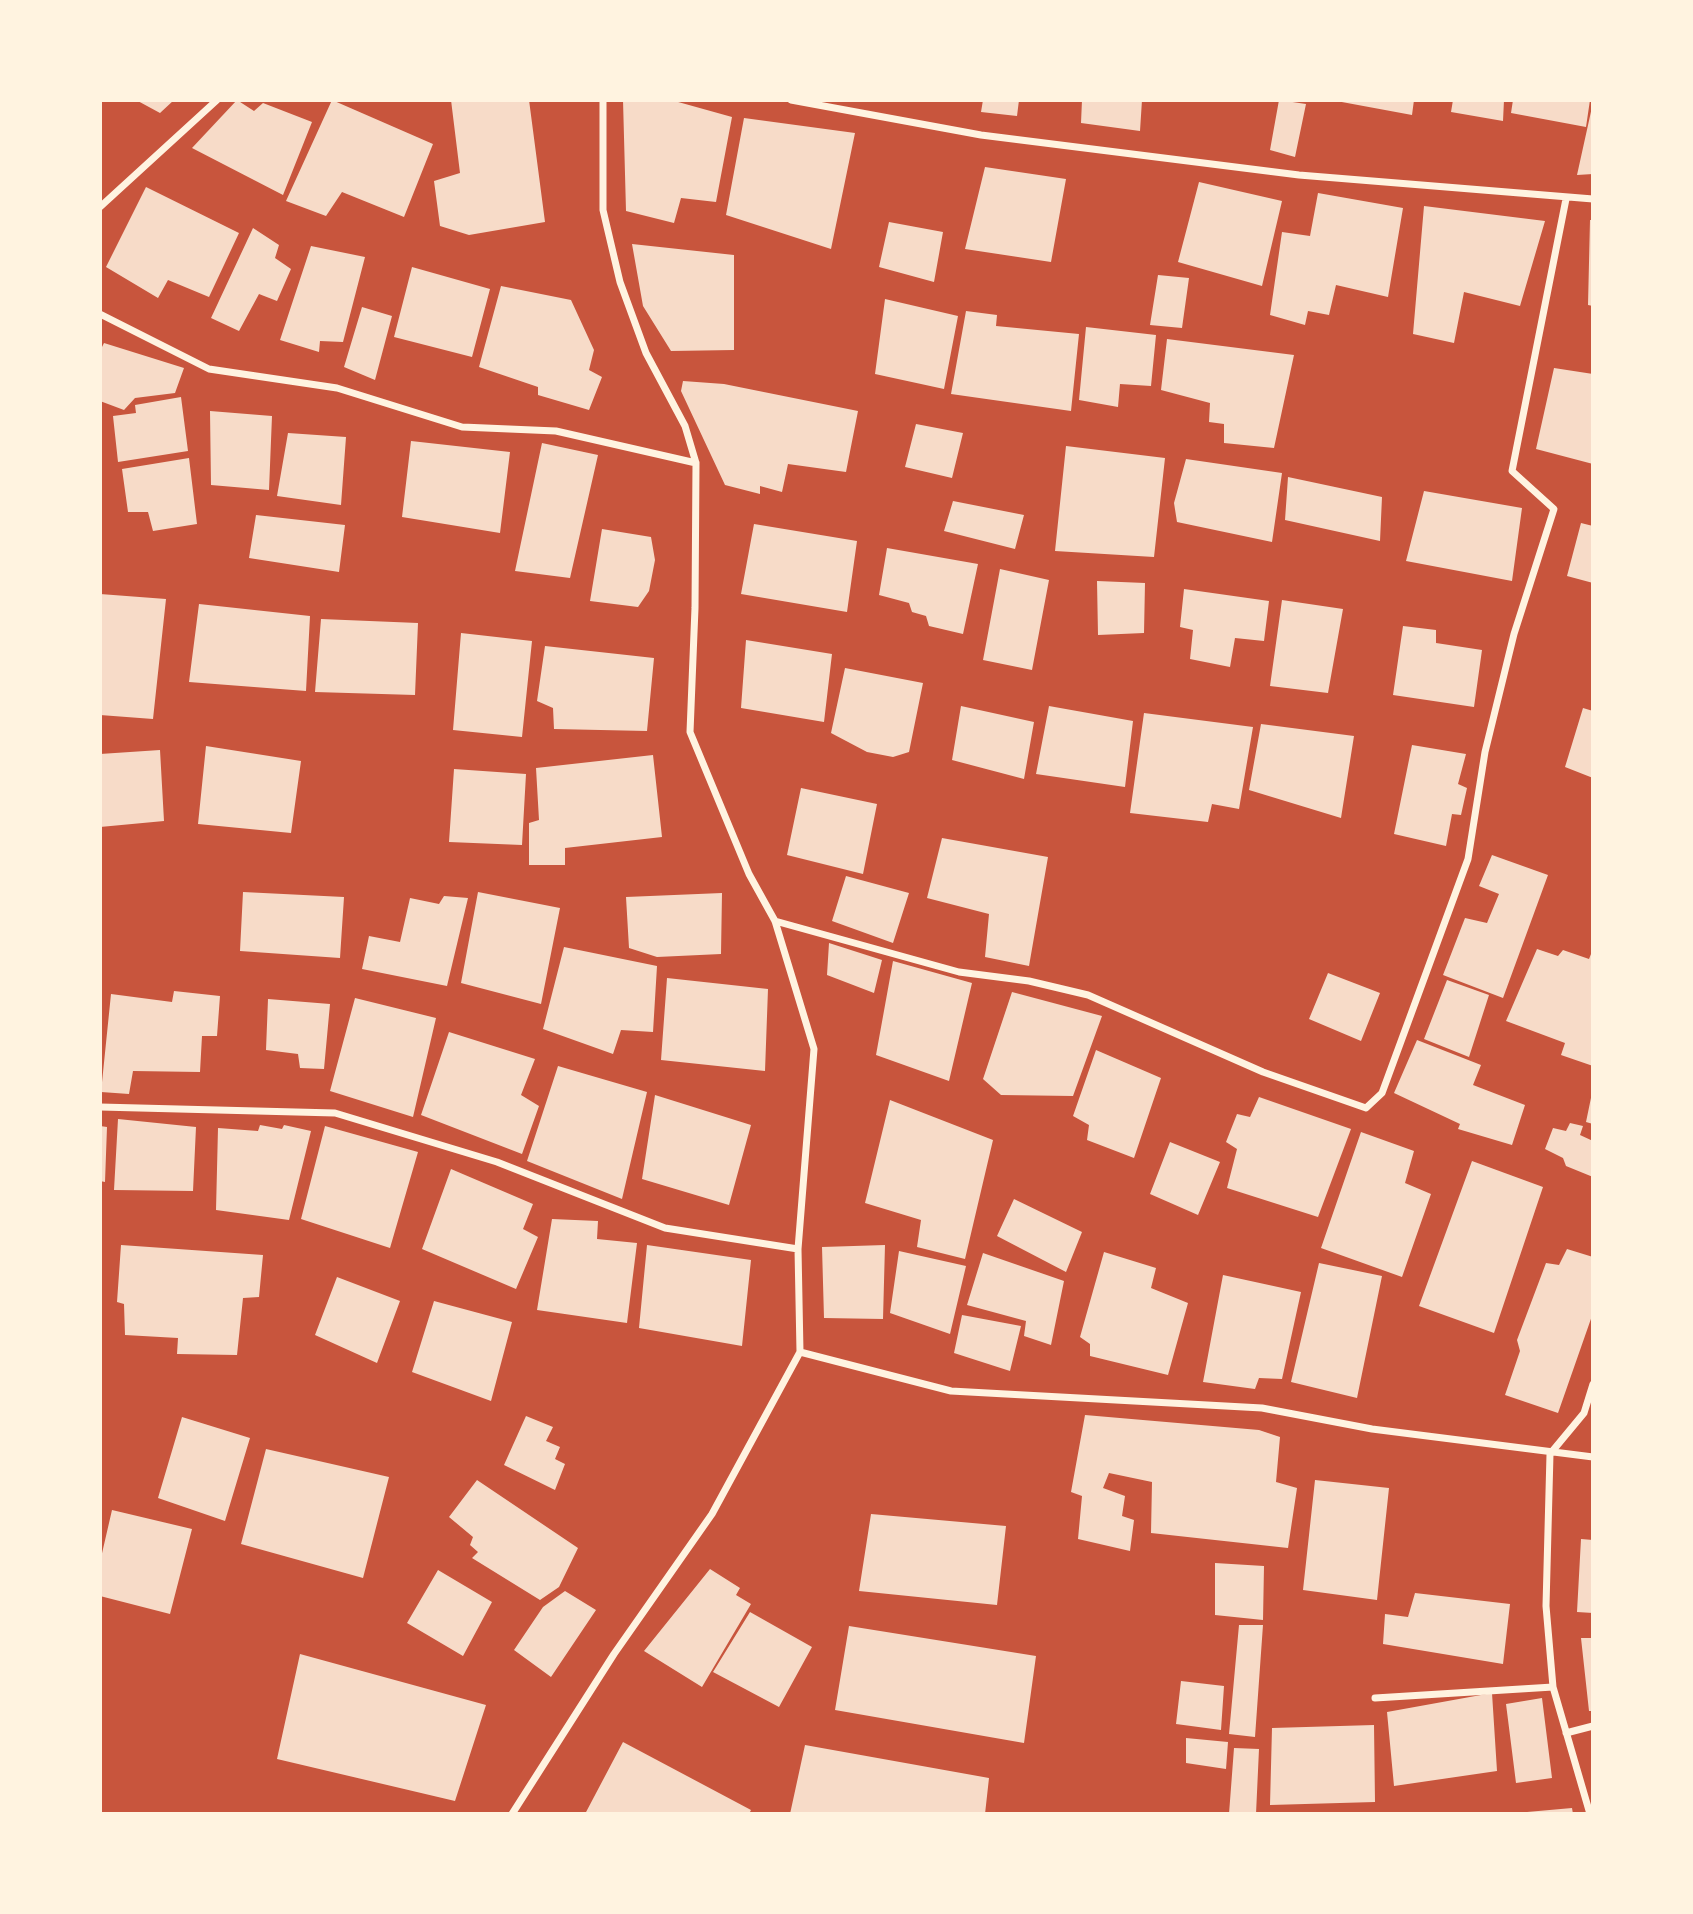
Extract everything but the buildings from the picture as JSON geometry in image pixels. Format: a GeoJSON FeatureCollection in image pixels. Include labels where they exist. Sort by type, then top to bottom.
{"type":"FeatureCollection","features":[{"type":"Feature","properties":{"kind":"street"},"geometry":{"type":"LineString","coordinates":[[100,207],[217,100]]}},
{"type":"Feature","properties":{"kind":"street"},"geometry":{"type":"LineString","coordinates":[[512,1814],[614,1654],[712,1514],[800,1352],[798,1249],[814,1049],[775,920],[749,874],[690,732],[695,608],[696,463],[685,426],[646,353],[620,282],[603,210],[603,100]]}},
{"type":"Feature","properties":{"kind":"street"},"geometry":{"type":"LineString","coordinates":[[791,100],[1036,142],[1299,175],[1566,199],[1593,199]]}},
{"type":"Feature","properties":{"kind":"street"},"geometry":{"type":"LineString","coordinates":[[775,920],[959,972],[1029,981],[1088,995],[1263,1072],[1366,1108],[1382,1093],[1468,859],[1485,752],[1507,660],[1554,509],[1512,471],[1566,199]]}},
{"type":"Feature","properties":{"kind":"street"},"geometry":{"type":"LineString","coordinates":[[100,314],[209,369],[337,388],[462,427],[556,431],[696,463]]}},
{"type":"Feature","properties":{"kind":"street"},"geometry":{"type":"LineString","coordinates":[[100,1107],[335,1112],[497,1162],[665,1228],[798,1249]]}},
{"type":"Feature","properties":{"kind":"street"},"geometry":{"type":"LineString","coordinates":[[800,1352],[951,1391],[1262,1408],[1372,1429],[1550,1454],[1593,1457]]}},
{"type":"Feature","properties":{"kind":"street"},"geometry":{"type":"LineString","coordinates":[[1590,1814],[1553,1687],[1546,1605],[1550,1454],[1584,1413],[1593,1384]]}},
{"type":"Feature","properties":{"kind":"street"},"geometry":{"type":"LineString","coordinates":[[1375,1698],[1553,1687]]}},
{"type":"Feature","properties":{"kind":"street"},"geometry":{"type":"LineString","coordinates":[[1566,1733],[1593,1726]]}}]}
